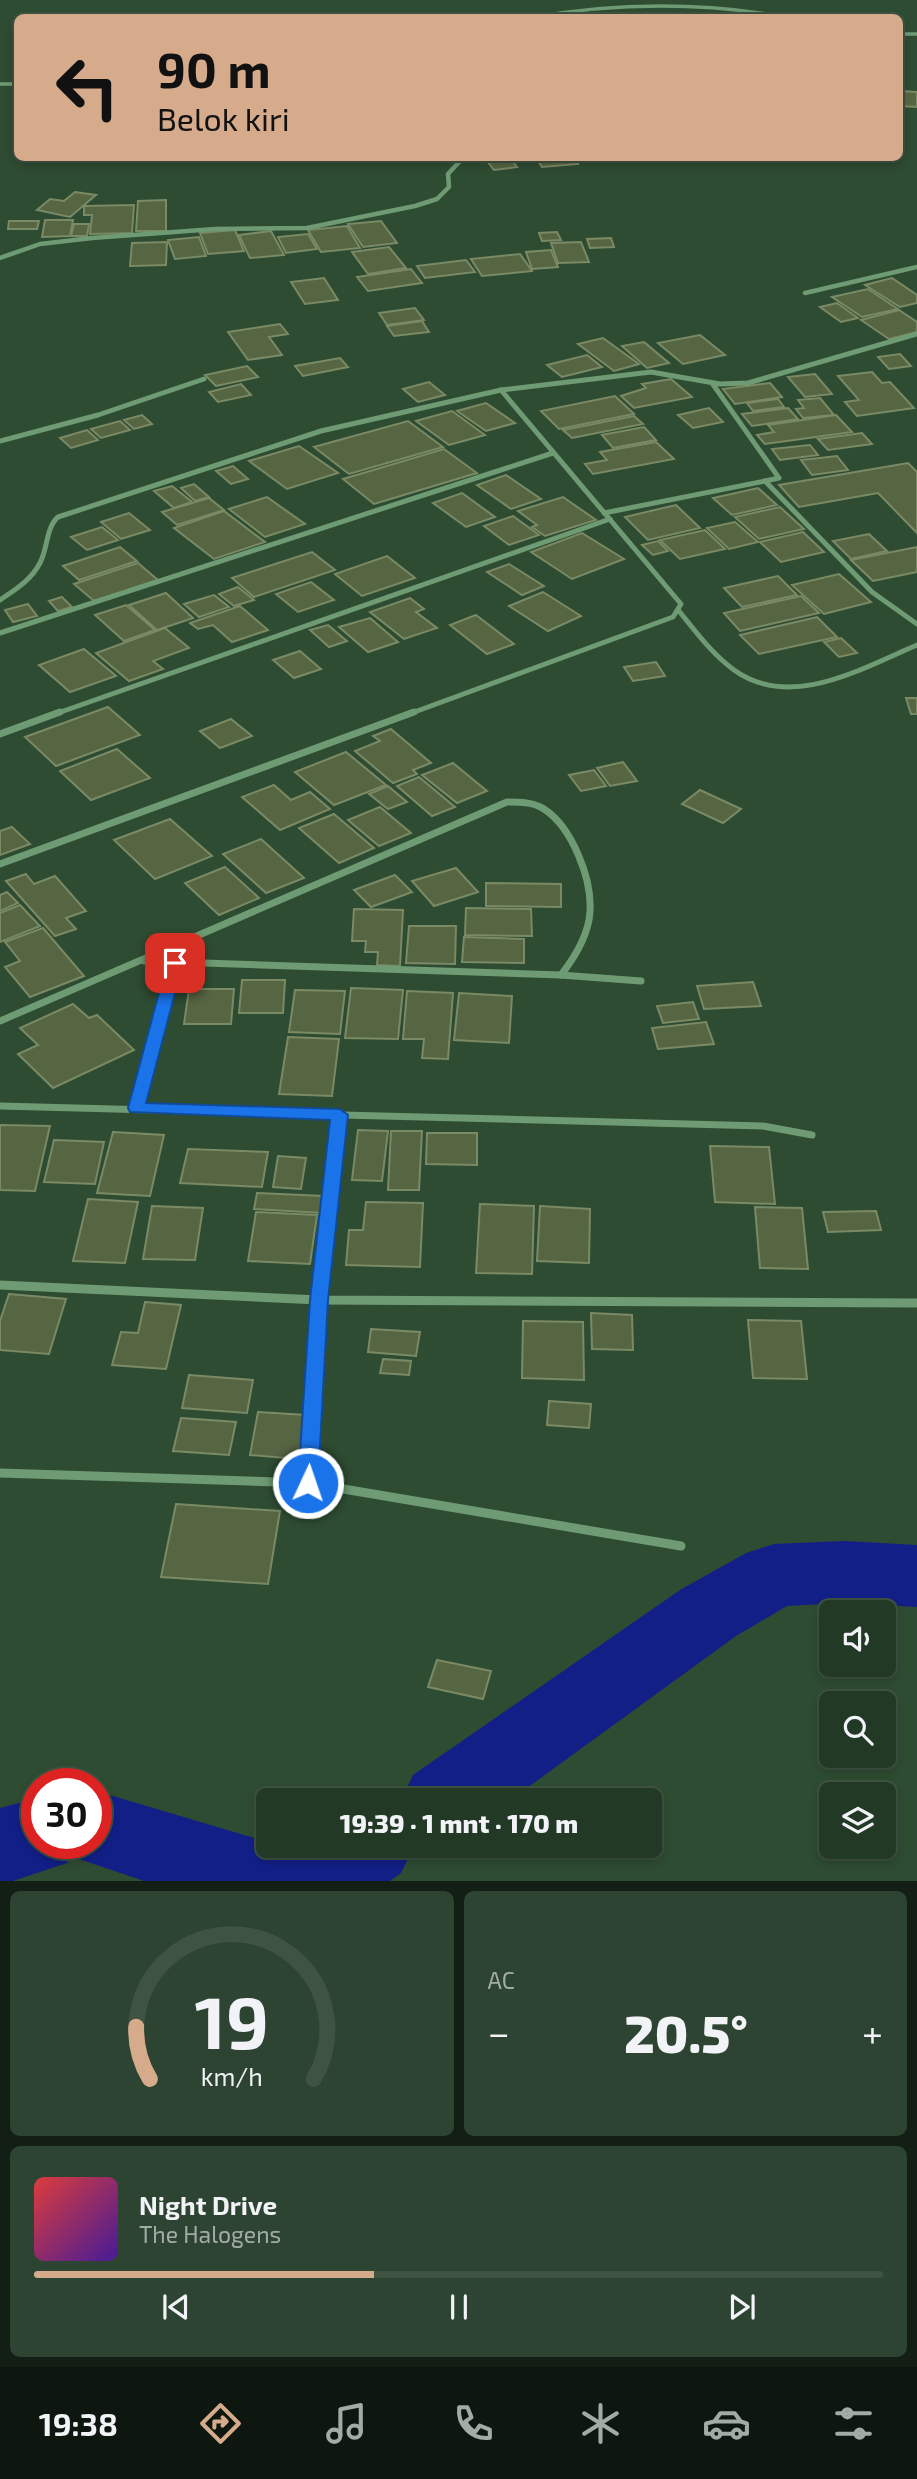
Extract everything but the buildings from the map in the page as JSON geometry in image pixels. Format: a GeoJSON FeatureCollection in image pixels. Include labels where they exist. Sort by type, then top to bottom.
{"type":"FeatureCollection","features":[{"type":"Feature","properties":{"kind":"street"},"geometry":{"type":"LineString","coordinates":[[0,258],[40,244],[215,229],[307,228],[383,214],[437,199],[449,187],[448,174],[461,161]]}},
{"type":"Feature","properties":{"kind":"street"},"geometry":{"type":"LineString","coordinates":[[805,293],[917,267]]}},
{"type":"Feature","properties":{"kind":"street"},"geometry":{"type":"LineString","coordinates":[[0,600],[29,580],[47,546],[51,523],[67,513],[321,431],[501,390],[651,372],[711,383],[748,383],[917,334]]}},
{"type":"Feature","properties":{"kind":"street"},"geometry":{"type":"LineString","coordinates":[[0,441],[98,415],[204,379]]}},
{"type":"Feature","properties":{"kind":"street"},"geometry":{"type":"LineString","coordinates":[[604,513],[779,478],[711,383]]}},
{"type":"Feature","properties":{"kind":"street"},"geometry":{"type":"LineString","coordinates":[[0,864],[673,617],[681,604],[663,579],[501,390]]}},
{"type":"Feature","properties":{"kind":"street"},"geometry":{"type":"LineString","coordinates":[[0,633],[553,453]]}},
{"type":"Feature","properties":{"kind":"street"},"geometry":{"type":"LineString","coordinates":[[765,481],[872,592],[917,624]]}},
{"type":"Feature","properties":{"kind":"street"},"geometry":{"type":"LineString","coordinates":[[0,734],[204,658],[610,519]]}},
{"type":"Feature","properties":{"kind":"street"},"geometry":{"type":"LineString","coordinates":[[679,611],[703,643],[729,666],[753,682],[780,688],[811,687],[917,645]]}},
{"type":"Feature","properties":{"kind":"street"},"geometry":{"type":"LineString","coordinates":[[0,1021],[501,803],[519,801],[550,813],[582,865],[589,892],[586,931],[573,959],[561,975]]}},
{"type":"Feature","properties":{"kind":"street"},"geometry":{"type":"LineString","coordinates":[[140,960],[561,975],[641,981]]}},
{"type":"Feature","properties":{"kind":"street"},"geometry":{"type":"LineString","coordinates":[[136,1108],[175,963]]}},
{"type":"Feature","properties":{"kind":"street"},"geometry":{"type":"LineString","coordinates":[[0,1106],[763,1126],[812,1135]]}},
{"type":"Feature","properties":{"kind":"street"},"geometry":{"type":"LineString","coordinates":[[308,1483],[319,1300],[340,1115]]}},
{"type":"Feature","properties":{"kind":"street"},"geometry":{"type":"LineString","coordinates":[[0,1284],[319,1300],[917,1303]]}},
{"type":"Feature","properties":{"kind":"street"},"geometry":{"type":"LineString","coordinates":[[0,1473],[308,1483],[681,1546]]}},
{"type":"Feature","properties":{"kind":"lane"},"geometry":{"type":"LineString","coordinates":[[554,14],[595,7],[666,3],[746,8],[774,14]]}},
{"type":"Feature","properties":{"kind":"waterway"},"geometry":{"type":"LineString","coordinates":[[461,1788],[708,1613],[774,1575],[845,1572],[917,1576]]}},
{"type":"Feature","properties":{"kind":"waterway"},"geometry":{"type":"LineString","coordinates":[[112,1833],[269,1881]]}},
{"type":"Feature","properties":{"kind":"waterway"},"geometry":{"type":"LineString","coordinates":[[0,1846],[21,1840]]}},
{"type":"Feature","properties":{"kind":"waterway"},"geometry":{"type":"LineString","coordinates":[[317,1881],[352,1858]]}},
{"type":"Feature","properties":{"kind":"route"},"geometry":{"type":"LineString","coordinates":[[175,963],[136,1108],[340,1115],[319,1300],[308,1483]]}}]}
